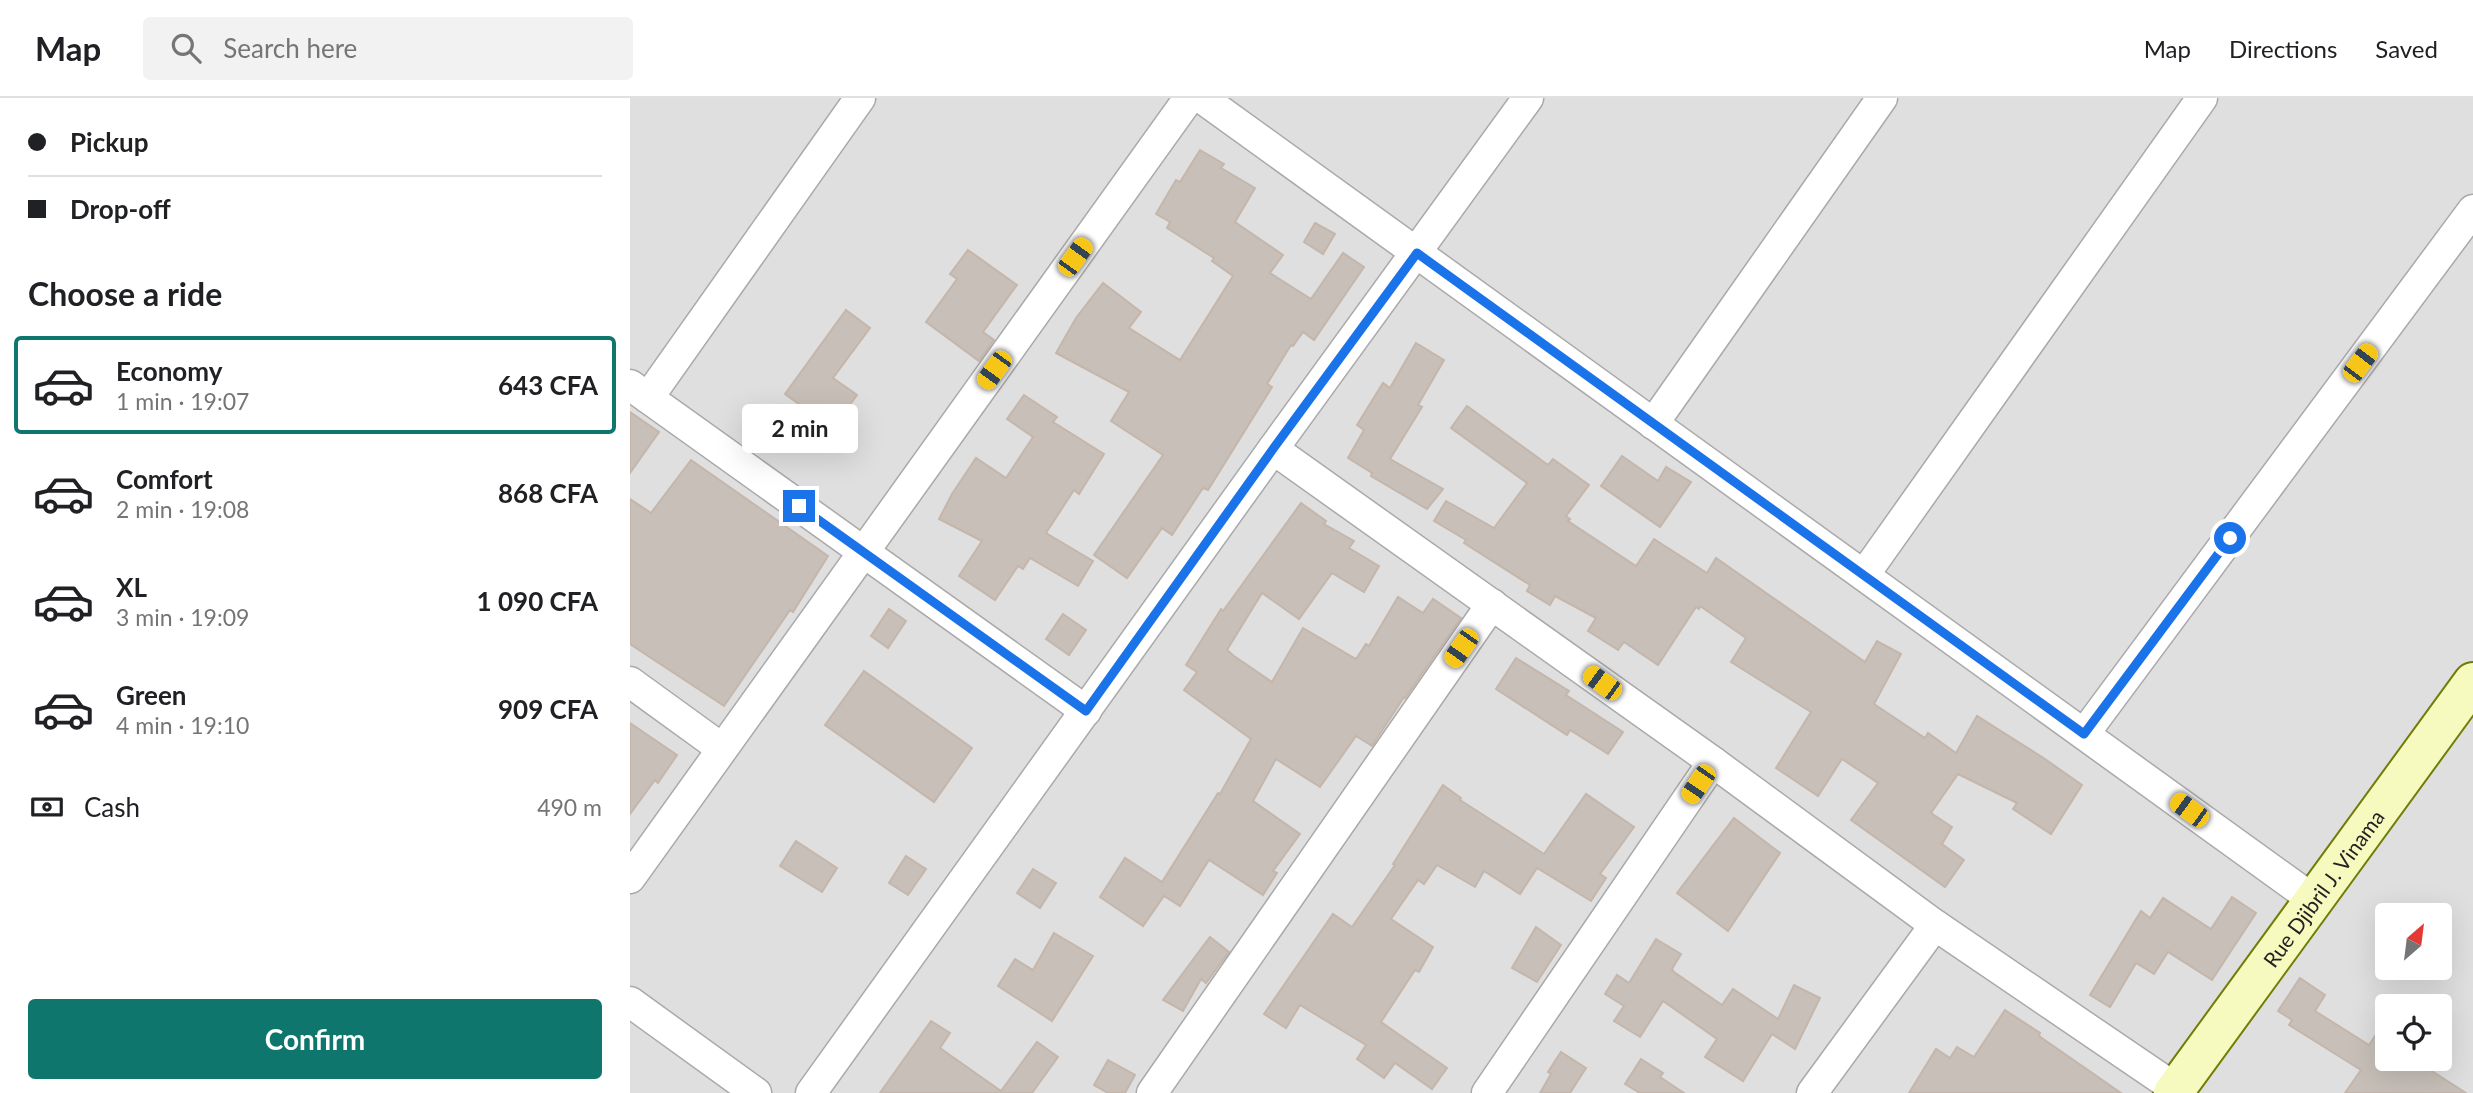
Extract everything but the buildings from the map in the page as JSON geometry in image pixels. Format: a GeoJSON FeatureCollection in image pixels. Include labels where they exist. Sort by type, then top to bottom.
{"type":"FeatureCollection","features":[{"type":"Feature","properties":{"kind":"street"},"geometry":{"type":"LineString","coordinates":[[860,98],[639,392],[1086,711]]}},
{"type":"Feature","properties":{"kind":"street"},"geometry":{"type":"LineString","coordinates":[[630,878],[1189,98]]}},
{"type":"Feature","properties":{"kind":"street"},"geometry":{"type":"LineString","coordinates":[[1202,98],[2315,901]]}},
{"type":"Feature","properties":{"kind":"street"},"geometry":{"type":"LineString","coordinates":[[811,1093],[1528,98]]}},
{"type":"Feature","properties":{"kind":"street"},"geometry":{"type":"LineString","coordinates":[[1653,424],[1882,98]]}},
{"type":"Feature","properties":{"kind":"street"},"geometry":{"type":"LineString","coordinates":[[1864,575],[2202,98]]}},
{"type":"Feature","properties":{"kind":"street"},"geometry":{"type":"LineString","coordinates":[[2084,734],[2473,210]]}},
{"type":"Feature","properties":{"kind":"street"},"geometry":{"type":"LineString","coordinates":[[1273,449],[1713,762],[1935,925],[2175,1091]]}},
{"type":"Feature","properties":{"kind":"street"},"geometry":{"type":"LineString","coordinates":[[1152,1093],[1492,604]]}},
{"type":"Feature","properties":{"kind":"street"},"geometry":{"type":"LineString","coordinates":[[630,682],[721,748]]}},
{"type":"Feature","properties":{"kind":"street","name":"Rue Djibril J. Vinama"},"geometry":{"type":"LineString","coordinates":[[2175,1091],[2473,682]]}},
{"type":"Feature","properties":{"kind":"street"},"geometry":{"type":"LineString","coordinates":[[1487,1093],[1713,762]]}},
{"type":"Feature","properties":{"kind":"street"},"geometry":{"type":"LineString","coordinates":[[1812,1093],[1935,925]]}},
{"type":"Feature","properties":{"kind":"street"},"geometry":{"type":"LineString","coordinates":[[630,1002],[756,1093]]}},
{"type":"Feature","properties":{"kind":"shaded area"},"geometry":{"type":"Polygon","coordinates":[[[630,98],[2473,98],[2473,1093],[630,1093],[630,98]]]}},
{"type":"Feature","properties":{"kind":"route"},"geometry":{"type":"LineString","coordinates":[[799,506],[1086,711],[1417,253],[2084,734],[2230,538]]}}]}
